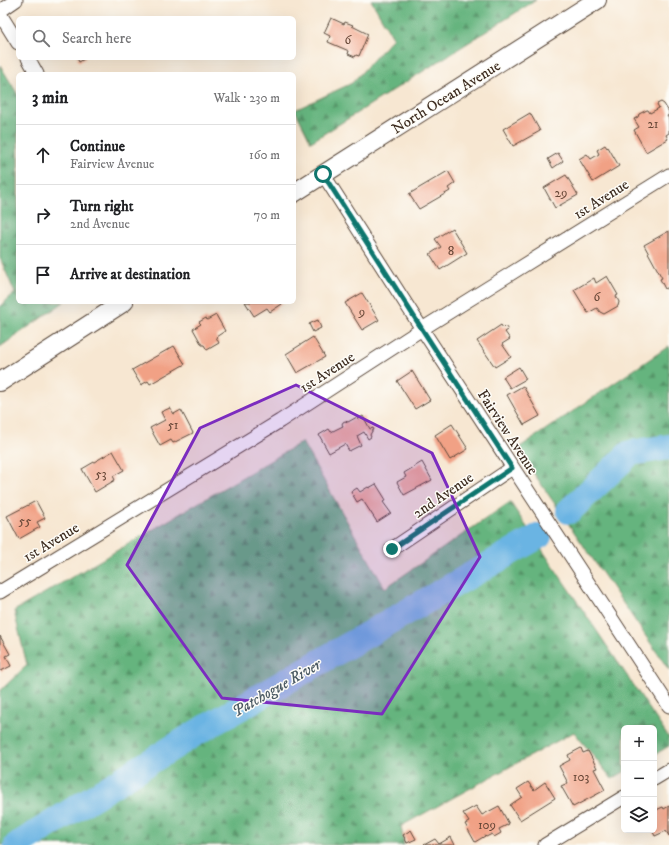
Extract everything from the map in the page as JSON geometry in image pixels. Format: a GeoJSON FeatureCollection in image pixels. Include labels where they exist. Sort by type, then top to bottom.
{"type":"FeatureCollection","features":[{"type":"Feature","properties":{"kind":"main road","name":"North Ocean Avenue"},"geometry":{"type":"LineString","coordinates":[[296,192],[597,0]]}},
{"type":"Feature","properties":{"kind":"main road"},"geometry":{"type":"LineString","coordinates":[[0,382],[121,304]]}},
{"type":"Feature","properties":{"kind":"street"},"geometry":{"type":"LineString","coordinates":[[0,11],[16,0]]}},
{"type":"Feature","properties":{"kind":"street"},"geometry":{"type":"LineString","coordinates":[[0,14],[16,40]]}},
{"type":"Feature","properties":{"kind":"street"},"geometry":{"type":"LineString","coordinates":[[29,60],[37,72]]}},
{"type":"Feature","properties":{"kind":"street","name":"Fairview Avenue"},"geometry":{"type":"LineString","coordinates":[[323,174],[512,468],[669,706]]}},
{"type":"Feature","properties":{"kind":"street","name":"1st Avenue"},"geometry":{"type":"LineString","coordinates":[[0,592],[280,421],[422,329],[669,176]]}},
{"type":"Feature","properties":{"kind":"street","name":"2nd Avenue"},"geometry":{"type":"LineString","coordinates":[[392,549],[512,468]]}},
{"type":"Feature","properties":{"kind":"street"},"geometry":{"type":"LineString","coordinates":[[657,777],[669,770]]}},
{"type":"Feature","properties":{"kind":"street"},"geometry":{"type":"LineString","coordinates":[[546,845],[621,799]]}},
{"type":"Feature","properties":{"kind":"highlighted area"},"geometry":{"type":"Polygon","coordinates":[[[296,385],[432,453],[480,557],[382,714],[222,698],[127,565],[200,428],[296,385]]]}},
{"type":"Feature","properties":{"kind":"green space"},"geometry":{"type":"Polygon","coordinates":[[[371,0],[536,0],[311,142],[296,110],[352,83],[393,38],[371,0]]]}},
{"type":"Feature","properties":{"kind":"green space"},"geometry":{"type":"Polygon","coordinates":[[[0,65],[16,92],[16,304],[61,304],[0,347],[0,306],[15,293],[0,258],[0,65]]]}},
{"type":"Feature","properties":{"kind":"green space"},"geometry":{"type":"Polygon","coordinates":[[[669,346],[669,670],[517,449],[669,346]]]}},
{"type":"Feature","properties":{"kind":"green space"},"geometry":{"type":"Polygon","coordinates":[[[302,442],[385,588],[510,502],[669,738],[669,746],[657,753],[657,725],[621,725],[621,774],[612,779],[574,732],[401,826],[404,845],[0,845],[0,691],[27,665],[14,611],[302,442]]]}},
{"type":"Feature","properties":{"kind":"building"},"geometry":{"type":"Polygon","coordinates":[[[331,18],[344,24],[345,22],[353,25],[352,26],[368,34],[359,56],[356,55],[355,57],[348,54],[349,51],[328,42],[330,36],[324,33],[331,18]]]}},
{"type":"Feature","properties":{"kind":"building"},"geometry":{"type":"Polygon","coordinates":[[[661,102],[669,112],[669,115],[667,116],[669,119],[669,133],[666,135],[668,139],[646,152],[634,130],[639,127],[634,119],[638,117],[639,114],[647,110],[650,113],[659,108],[657,104],[661,102]]]}},
{"type":"Feature","properties":{"kind":"building"},"geometry":{"type":"Polygon","coordinates":[[[530,113],[540,131],[513,146],[503,129],[530,113]]]}},
{"type":"Feature","properties":{"kind":"building"},"geometry":{"type":"Polygon","coordinates":[[[605,145],[607,148],[608,147],[619,166],[593,182],[579,159],[587,154],[591,159],[599,154],[597,150],[605,145]]]}},
{"type":"Feature","properties":{"kind":"building"},"geometry":{"type":"Polygon","coordinates":[[[558,153],[563,161],[553,168],[548,159],[558,153]]]}},
{"type":"Feature","properties":{"kind":"building"},"geometry":{"type":"Polygon","coordinates":[[[448,171],[455,183],[448,188],[450,191],[419,209],[409,194],[448,171]]]}},
{"type":"Feature","properties":{"kind":"building"},"geometry":{"type":"Polygon","coordinates":[[[566,175],[578,195],[555,208],[544,188],[566,175]]]}},
{"type":"Feature","properties":{"kind":"building"},"geometry":{"type":"Polygon","coordinates":[[[452,228],[467,253],[440,270],[430,254],[441,247],[435,239],[452,228]]]}},
{"type":"Feature","properties":{"kind":"building"},"geometry":{"type":"Polygon","coordinates":[[[669,231],[669,287],[665,289],[660,279],[662,278],[644,245],[669,231]]]}},
{"type":"Feature","properties":{"kind":"building"},"geometry":{"type":"Polygon","coordinates":[[[607,276],[618,295],[616,296],[619,302],[618,306],[604,314],[597,308],[588,313],[574,290],[594,278],[596,283],[607,276]]]}},
{"type":"Feature","properties":{"kind":"building"},"geometry":{"type":"Polygon","coordinates":[[[362,293],[379,320],[362,330],[345,303],[362,293]]]}},
{"type":"Feature","properties":{"kind":"building"},"geometry":{"type":"Polygon","coordinates":[[[246,304],[282,304],[270,312],[267,308],[254,316],[246,304]]]}},
{"type":"Feature","properties":{"kind":"building"},"geometry":{"type":"Polygon","coordinates":[[[216,315],[225,331],[216,337],[219,343],[207,350],[204,345],[202,345],[193,329],[201,324],[199,322],[216,315]]]}},
{"type":"Feature","properties":{"kind":"building"},"geometry":{"type":"Polygon","coordinates":[[[318,320],[321,328],[313,332],[309,324],[318,320]]]}},
{"type":"Feature","properties":{"kind":"building"},"geometry":{"type":"Polygon","coordinates":[[[501,325],[503,328],[505,326],[508,330],[505,332],[510,339],[502,344],[511,357],[495,367],[477,341],[501,325]]]}},
{"type":"Feature","properties":{"kind":"building"},"geometry":{"type":"Polygon","coordinates":[[[313,337],[325,357],[297,373],[286,354],[313,337]]]}},
{"type":"Feature","properties":{"kind":"building"},"geometry":{"type":"Polygon","coordinates":[[[174,346],[185,364],[150,384],[148,381],[141,385],[132,370],[174,346]]]}},
{"type":"Feature","properties":{"kind":"building"},"geometry":{"type":"Polygon","coordinates":[[[519,367],[526,379],[510,388],[503,377],[519,367]]]}},
{"type":"Feature","properties":{"kind":"building"},"geometry":{"type":"Polygon","coordinates":[[[412,371],[430,400],[415,409],[397,381],[412,371]]]}},
{"type":"Feature","properties":{"kind":"building"},"geometry":{"type":"Polygon","coordinates":[[[523,386],[540,416],[524,425],[507,395],[523,386]]]}},
{"type":"Feature","properties":{"kind":"building"},"geometry":{"type":"Polygon","coordinates":[[[170,408],[174,414],[181,410],[193,433],[173,443],[171,440],[160,446],[150,428],[165,420],[161,412],[170,408]]]}},
{"type":"Feature","properties":{"kind":"building"},"geometry":{"type":"Polygon","coordinates":[[[363,416],[370,429],[373,428],[374,430],[370,435],[371,437],[368,439],[364,432],[357,436],[361,445],[349,451],[345,444],[329,453],[319,435],[329,429],[331,432],[343,426],[342,424],[345,421],[348,422],[357,417],[358,419],[363,416]]]}},
{"type":"Feature","properties":{"kind":"building"},"geometry":{"type":"Polygon","coordinates":[[[452,424],[468,449],[450,460],[435,435],[452,424]]]}},
{"type":"Feature","properties":{"kind":"building"},"geometry":{"type":"Polygon","coordinates":[[[113,451],[124,470],[113,476],[115,480],[95,492],[82,469],[113,451]]]}},
{"type":"Feature","properties":{"kind":"building"},"geometry":{"type":"Polygon","coordinates":[[[422,462],[432,480],[404,495],[397,482],[406,477],[404,473],[422,462]]]}},
{"type":"Feature","properties":{"kind":"building"},"geometry":{"type":"Polygon","coordinates":[[[376,484],[386,500],[383,502],[391,513],[377,522],[362,499],[357,502],[351,492],[357,488],[360,492],[376,484]]]}},
{"type":"Feature","properties":{"kind":"building"},"geometry":{"type":"Polygon","coordinates":[[[36,501],[45,518],[37,522],[40,527],[19,539],[7,516],[36,501]]]}},
{"type":"Feature","properties":{"kind":"building"},"geometry":{"type":"Polygon","coordinates":[[[0,636],[10,654],[6,656],[11,666],[1,671],[0,669],[0,636]]]}},
{"type":"Feature","properties":{"kind":"building"},"geometry":{"type":"Polygon","coordinates":[[[581,748],[583,753],[588,751],[597,768],[594,769],[605,790],[573,807],[561,786],[568,783],[559,766],[570,760],[568,755],[581,748]]]}},
{"type":"Feature","properties":{"kind":"building"},"geometry":{"type":"Polygon","coordinates":[[[528,782],[534,790],[545,782],[555,798],[520,820],[510,805],[522,797],[517,789],[528,782]]]}},
{"type":"Feature","properties":{"kind":"building"},"geometry":{"type":"Polygon","coordinates":[[[476,806],[482,815],[499,806],[509,824],[499,829],[501,833],[494,837],[492,834],[475,842],[465,824],[469,822],[463,813],[476,806]]]}},
{"type":"Feature","properties":{"kind":"building"},"geometry":{"type":"Polygon","coordinates":[[[669,806],[669,836],[666,831],[655,836],[654,833],[657,833],[657,810],[663,807],[664,809],[669,806]]]}},
{"type":"Feature","properties":{"kind":"building"},"geometry":{"type":"Polygon","coordinates":[[[411,830],[416,839],[407,843],[403,835],[411,830]]]}},
{"type":"Feature","properties":{"kind":"building"},"geometry":{"type":"Polygon","coordinates":[[[451,837],[455,845],[424,845],[435,839],[439,844],[451,837]]]}},
{"type":"Feature","properties":{"kind":"waterway","name":"Patchogue River"},"geometry":{"type":"LineString","coordinates":[[569,511],[630,453],[669,447]]}},
{"type":"Feature","properties":{"kind":"waterway","name":"Patchogue River"},"geometry":{"type":"LineString","coordinates":[[17,845],[196,733],[539,536]]}},
{"type":"Feature","properties":{"kind":"route"},"geometry":{"type":"LineString","coordinates":[[323,174],[512,468],[392,549]]}}]}
